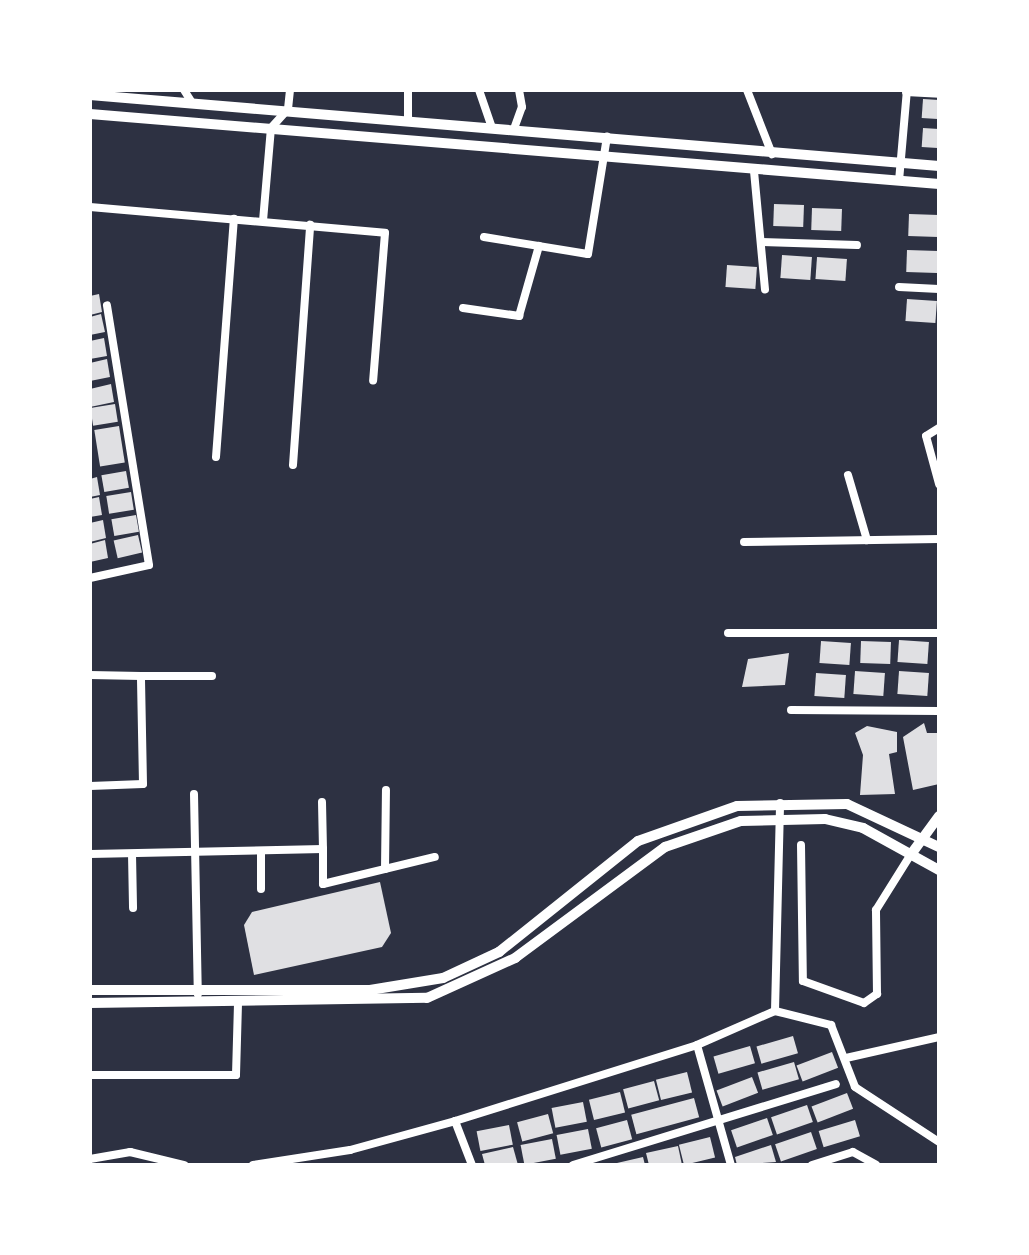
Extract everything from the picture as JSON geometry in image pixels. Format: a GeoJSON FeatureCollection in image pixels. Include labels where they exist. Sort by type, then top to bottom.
{"type":"FeatureCollection","features":[{"type":"Feature","properties":{"kind":"street"},"geometry":{"type":"LineString","coordinates":[[184,90],[192,103]]}},
{"type":"Feature","properties":{"kind":"street"},"geometry":{"type":"LineString","coordinates":[[263,221],[272,128],[288,109],[290,90]]}},
{"type":"Feature","properties":{"kind":"street"},"geometry":{"type":"LineString","coordinates":[[408,90],[408,118]]}},
{"type":"Feature","properties":{"kind":"street"},"geometry":{"type":"LineString","coordinates":[[479,90],[491,125]]}},
{"type":"Feature","properties":{"kind":"street"},"geometry":{"type":"LineString","coordinates":[[515,126],[522,106],[519,90]]}},
{"type":"Feature","properties":{"kind":"street"},"geometry":{"type":"LineString","coordinates":[[747,90],[772,154]]}},
{"type":"Feature","properties":{"kind":"street"},"geometry":{"type":"LineString","coordinates":[[898,181],[906,91],[939,94]]}},
{"type":"Feature","properties":{"kind":"street"},"geometry":{"type":"LineString","coordinates":[[90,95],[515,126],[772,154],[939,166]]}},
{"type":"Feature","properties":{"kind":"street"},"geometry":{"type":"LineString","coordinates":[[90,114],[604,161],[939,184]]}},
{"type":"Feature","properties":{"kind":"street"},"geometry":{"type":"LineString","coordinates":[[484,236],[588,254],[608,137]]}},
{"type":"Feature","properties":{"kind":"street"},"geometry":{"type":"LineString","coordinates":[[754,172],[765,289]]}},
{"type":"Feature","properties":{"kind":"street"},"geometry":{"type":"LineString","coordinates":[[90,207],[385,233],[373,381]]}},
{"type":"Feature","properties":{"kind":"street"},"geometry":{"type":"LineString","coordinates":[[216,457],[234,219]]}},
{"type":"Feature","properties":{"kind":"street"},"geometry":{"type":"LineString","coordinates":[[293,465],[310,225]]}},
{"type":"Feature","properties":{"kind":"street"},"geometry":{"type":"LineString","coordinates":[[760,242],[857,245]]}},
{"type":"Feature","properties":{"kind":"street"},"geometry":{"type":"LineString","coordinates":[[463,308],[519,316],[538,246]]}},
{"type":"Feature","properties":{"kind":"street"},"geometry":{"type":"LineString","coordinates":[[899,287],[939,289]]}},
{"type":"Feature","properties":{"kind":"street"},"geometry":{"type":"LineString","coordinates":[[90,578],[149,565],[107,305]]}},
{"type":"Feature","properties":{"kind":"street"},"geometry":{"type":"LineString","coordinates":[[939,428],[926,436],[939,484]]}},
{"type":"Feature","properties":{"kind":"street"},"geometry":{"type":"LineString","coordinates":[[848,475],[867,540]]}},
{"type":"Feature","properties":{"kind":"street"},"geometry":{"type":"LineString","coordinates":[[744,542],[939,539]]}},
{"type":"Feature","properties":{"kind":"street"},"geometry":{"type":"LineString","coordinates":[[728,633],[939,632]]}},
{"type":"Feature","properties":{"kind":"street"},"geometry":{"type":"LineString","coordinates":[[90,675],[212,676]]}},
{"type":"Feature","properties":{"kind":"street"},"geometry":{"type":"LineString","coordinates":[[90,786],[143,784],[141,676]]}},
{"type":"Feature","properties":{"kind":"street"},"geometry":{"type":"LineString","coordinates":[[792,710],[939,711]]}},
{"type":"Feature","properties":{"kind":"street"},"geometry":{"type":"LineString","coordinates":[[385,869],[386,790]]}},
{"type":"Feature","properties":{"kind":"street"},"geometry":{"type":"LineString","coordinates":[[194,794],[196,991],[204,1003]]}},
{"type":"Feature","properties":{"kind":"street"},"geometry":{"type":"LineString","coordinates":[[775,1011],[780,800]]}},
{"type":"Feature","properties":{"kind":"street"},"geometry":{"type":"LineString","coordinates":[[90,990],[370,990],[443,978],[498,952],[638,840],[699,816],[780,800],[847,804],[939,847]]}},
{"type":"Feature","properties":{"kind":"street"},"geometry":{"type":"LineString","coordinates":[[322,802],[323,884],[436,857]]}},
{"type":"Feature","properties":{"kind":"street"},"geometry":{"type":"LineString","coordinates":[[801,845],[802,981],[864,1003],[877,994],[876,910],[939,816]]}},
{"type":"Feature","properties":{"kind":"street"},"geometry":{"type":"LineString","coordinates":[[90,1004],[386,1004],[462,986],[515,958],[666,847],[741,821],[781,818],[863,828],[939,870]]}},
{"type":"Feature","properties":{"kind":"street"},"geometry":{"type":"LineString","coordinates":[[90,854],[322,849]]}},
{"type":"Feature","properties":{"kind":"street"},"geometry":{"type":"LineString","coordinates":[[261,851],[261,889]]}},
{"type":"Feature","properties":{"kind":"street"},"geometry":{"type":"LineString","coordinates":[[132,854],[134,908]]}},
{"type":"Feature","properties":{"kind":"street"},"geometry":{"type":"LineString","coordinates":[[90,1074],[236,1074],[238,1003]]}},
{"type":"Feature","properties":{"kind":"street"},"geometry":{"type":"LineString","coordinates":[[253,1165],[312,1161],[455,1121],[697,1045],[775,1011],[831,1025],[855,1087],[939,1142]]}},
{"type":"Feature","properties":{"kind":"street"},"geometry":{"type":"LineString","coordinates":[[846,1058],[939,1037]]}},
{"type":"Feature","properties":{"kind":"street"},"geometry":{"type":"LineString","coordinates":[[697,1045],[731,1165]]}},
{"type":"Feature","properties":{"kind":"street"},"geometry":{"type":"LineString","coordinates":[[572,1165],[836,1084]]}},
{"type":"Feature","properties":{"kind":"street"},"geometry":{"type":"LineString","coordinates":[[455,1121],[472,1165]]}},
{"type":"Feature","properties":{"kind":"street"},"geometry":{"type":"LineString","coordinates":[[90,1159],[130,1152],[184,1165]]}},
{"type":"Feature","properties":{"kind":"street"},"geometry":{"type":"LineString","coordinates":[[812,1165],[852,1152],[876,1165]]}},
{"type":"Feature","properties":{"kind":"building"},"geometry":{"type":"Polygon","coordinates":[[[923,99],[939,100],[938,119],[922,118],[923,99]]]}},
{"type":"Feature","properties":{"kind":"building"},"geometry":{"type":"Polygon","coordinates":[[[923,128],[939,129],[938,148],[922,147],[923,128]]]}},
{"type":"Feature","properties":{"kind":"building"},"geometry":{"type":"Polygon","coordinates":[[[774,204],[804,205],[803,227],[773,226],[774,204]]]}},
{"type":"Feature","properties":{"kind":"building"},"geometry":{"type":"Polygon","coordinates":[[[812,208],[842,209],[841,231],[811,230],[812,208]]]}},
{"type":"Feature","properties":{"kind":"building"},"geometry":{"type":"Polygon","coordinates":[[[909,214],[939,215],[938,237],[908,236],[909,214]]]}},
{"type":"Feature","properties":{"kind":"building"},"geometry":{"type":"Polygon","coordinates":[[[907,250],[938,251],[937,273],[906,272],[907,250]]]}},
{"type":"Feature","properties":{"kind":"building"},"geometry":{"type":"Polygon","coordinates":[[[782,255],[812,257],[810,280],[780,278],[782,255]]]}},
{"type":"Feature","properties":{"kind":"building"},"geometry":{"type":"Polygon","coordinates":[[[817,257],[847,259],[845,281],[815,279],[817,257]]]}},
{"type":"Feature","properties":{"kind":"building"},"geometry":{"type":"Polygon","coordinates":[[[727,265],[757,267],[755,289],[725,287],[727,265]]]}},
{"type":"Feature","properties":{"kind":"building"},"geometry":{"type":"Polygon","coordinates":[[[99,294],[102,312],[90,315],[90,296],[99,294]]]}},
{"type":"Feature","properties":{"kind":"building"},"geometry":{"type":"Polygon","coordinates":[[[907,299],[937,301],[935,323],[905,321],[907,299]]]}},
{"type":"Feature","properties":{"kind":"building"},"geometry":{"type":"Polygon","coordinates":[[[101,314],[105,332],[90,335],[90,317],[101,314]]]}},
{"type":"Feature","properties":{"kind":"building"},"geometry":{"type":"Polygon","coordinates":[[[104,338],[107,356],[90,359],[90,341],[104,338]]]}},
{"type":"Feature","properties":{"kind":"building"},"geometry":{"type":"Polygon","coordinates":[[[107,359],[110,377],[90,381],[90,363],[107,359]]]}},
{"type":"Feature","properties":{"kind":"building"},"geometry":{"type":"Polygon","coordinates":[[[111,384],[114,402],[90,407],[90,389],[111,384]]]}},
{"type":"Feature","properties":{"kind":"building"},"geometry":{"type":"Polygon","coordinates":[[[115,404],[118,422],[93,426],[90,408],[115,404]]]}},
{"type":"Feature","properties":{"kind":"building"},"geometry":{"type":"Polygon","coordinates":[[[119,426],[125,463],[100,466],[94,430],[119,426]]]}},
{"type":"Feature","properties":{"kind":"building"},"geometry":{"type":"Polygon","coordinates":[[[126,471],[129,488],[104,492],[101,475],[126,471]]]}},
{"type":"Feature","properties":{"kind":"building"},"geometry":{"type":"Polygon","coordinates":[[[97,477],[100,495],[90,497],[90,479],[97,477]]]}},
{"type":"Feature","properties":{"kind":"building"},"geometry":{"type":"Polygon","coordinates":[[[131,492],[134,510],[109,514],[106,496],[131,492]]]}},
{"type":"Feature","properties":{"kind":"building"},"geometry":{"type":"Polygon","coordinates":[[[99,497],[102,515],[90,517],[90,499],[99,497]]]}},
{"type":"Feature","properties":{"kind":"building"},"geometry":{"type":"Polygon","coordinates":[[[136,515],[139,532],[114,536],[111,519],[136,515]]]}},
{"type":"Feature","properties":{"kind":"building"},"geometry":{"type":"Polygon","coordinates":[[[103,520],[106,538],[90,542],[90,523],[103,520]]]}},
{"type":"Feature","properties":{"kind":"building"},"geometry":{"type":"Polygon","coordinates":[[[138,535],[142,553],[118,558],[114,541],[138,535]]]}},
{"type":"Feature","properties":{"kind":"building"},"geometry":{"type":"Polygon","coordinates":[[[105,540],[108,558],[90,562],[90,544],[105,540]]]}},
{"type":"Feature","properties":{"kind":"building"},"geometry":{"type":"Polygon","coordinates":[[[899,640],[929,642],[927,664],[897,662],[899,640]]]}},
{"type":"Feature","properties":{"kind":"building"},"geometry":{"type":"Polygon","coordinates":[[[821,641],[851,643],[849,665],[819,663],[821,641]]]}},
{"type":"Feature","properties":{"kind":"building"},"geometry":{"type":"Polygon","coordinates":[[[861,641],[891,642],[890,664],[860,663],[861,641]]]}},
{"type":"Feature","properties":{"kind":"building"},"geometry":{"type":"Polygon","coordinates":[[[789,653],[785,685],[742,687],[748,659],[789,653]]]}},
{"type":"Feature","properties":{"kind":"building"},"geometry":{"type":"Polygon","coordinates":[[[855,671],[885,673],[883,696],[853,694],[855,671]]]}},
{"type":"Feature","properties":{"kind":"building"},"geometry":{"type":"Polygon","coordinates":[[[899,671],[929,673],[927,696],[897,694],[899,671]]]}},
{"type":"Feature","properties":{"kind":"building"},"geometry":{"type":"Polygon","coordinates":[[[816,673],[846,675],[844,698],[814,696],[816,673]]]}},
{"type":"Feature","properties":{"kind":"building"},"geometry":{"type":"Polygon","coordinates":[[[924,723],[927,733],[939,733],[939,784],[913,790],[903,737],[924,723]]]}},
{"type":"Feature","properties":{"kind":"building"},"geometry":{"type":"Polygon","coordinates":[[[867,726],[897,732],[897,752],[889,754],[895,794],[860,795],[863,755],[855,733],[867,726]]]}},
{"type":"Feature","properties":{"kind":"building"},"geometry":{"type":"Polygon","coordinates":[[[380,882],[391,933],[382,947],[254,975],[244,925],[252,912],[380,882]]]}},
{"type":"Feature","properties":{"kind":"building"},"geometry":{"type":"Polygon","coordinates":[[[793,1036],[798,1053],[761,1064],[756,1046],[793,1036]]]}},
{"type":"Feature","properties":{"kind":"building"},"geometry":{"type":"Polygon","coordinates":[[[750,1046],[755,1063],[718,1074],[713,1056],[750,1046]]]}},
{"type":"Feature","properties":{"kind":"building"},"geometry":{"type":"Polygon","coordinates":[[[832,1052],[838,1068],[803,1081],[797,1066],[832,1052]]]}},
{"type":"Feature","properties":{"kind":"building"},"geometry":{"type":"Polygon","coordinates":[[[794,1062],[799,1079],[762,1090],[757,1072],[794,1062]]]}},
{"type":"Feature","properties":{"kind":"building"},"geometry":{"type":"Polygon","coordinates":[[[687,1072],[692,1092],[661,1100],[656,1080],[687,1072]]]}},
{"type":"Feature","properties":{"kind":"building"},"geometry":{"type":"Polygon","coordinates":[[[752,1077],[758,1093],[723,1106],[717,1091],[752,1077]]]}},
{"type":"Feature","properties":{"kind":"building"},"geometry":{"type":"Polygon","coordinates":[[[654,1081],[659,1100],[628,1109],[623,1089],[654,1081]]]}},
{"type":"Feature","properties":{"kind":"building"},"geometry":{"type":"Polygon","coordinates":[[[620,1092],[625,1112],[594,1120],[589,1100],[620,1092]]]}},
{"type":"Feature","properties":{"kind":"building"},"geometry":{"type":"Polygon","coordinates":[[[847,1093],[853,1109],[818,1122],[812,1107],[847,1093]]]}},
{"type":"Feature","properties":{"kind":"building"},"geometry":{"type":"Polygon","coordinates":[[[694,1098],[699,1117],[636,1134],[631,1115],[694,1098]]]}},
{"type":"Feature","properties":{"kind":"building"},"geometry":{"type":"Polygon","coordinates":[[[583,1102],[587,1122],[555,1128],[552,1108],[583,1102]]]}},
{"type":"Feature","properties":{"kind":"building"},"geometry":{"type":"Polygon","coordinates":[[[807,1105],[813,1122],[777,1134],[771,1117],[807,1105]]]}},
{"type":"Feature","properties":{"kind":"building"},"geometry":{"type":"Polygon","coordinates":[[[548,1114],[553,1133],[522,1142],[517,1122],[548,1114]]]}},
{"type":"Feature","properties":{"kind":"building"},"geometry":{"type":"Polygon","coordinates":[[[767,1118],[773,1135],[737,1147],[731,1130],[767,1118]]]}},
{"type":"Feature","properties":{"kind":"building"},"geometry":{"type":"Polygon","coordinates":[[[627,1120],[632,1139],[601,1148],[596,1128],[627,1120]]]}},
{"type":"Feature","properties":{"kind":"building"},"geometry":{"type":"Polygon","coordinates":[[[855,1120],[860,1136],[824,1147],[819,1131],[855,1120]]]}},
{"type":"Feature","properties":{"kind":"building"},"geometry":{"type":"Polygon","coordinates":[[[509,1125],[513,1145],[480,1151],[477,1131],[509,1125]]]}},
{"type":"Feature","properties":{"kind":"building"},"geometry":{"type":"Polygon","coordinates":[[[588,1129],[592,1149],[560,1155],[557,1135],[588,1129]]]}},
{"type":"Feature","properties":{"kind":"building"},"geometry":{"type":"Polygon","coordinates":[[[811,1132],[817,1149],[781,1161],[775,1144],[811,1132]]]}},
{"type":"Feature","properties":{"kind":"building"},"geometry":{"type":"Polygon","coordinates":[[[710,1137],[715,1157],[684,1165],[679,1145],[710,1137]]]}},
{"type":"Feature","properties":{"kind":"building"},"geometry":{"type":"Polygon","coordinates":[[[552,1139],[556,1159],[524,1165],[521,1145],[552,1139]]]}},
{"type":"Feature","properties":{"kind":"building"},"geometry":{"type":"Polygon","coordinates":[[[771,1145],[776,1162],[737,1165],[735,1157],[771,1145]]]}},
{"type":"Feature","properties":{"kind":"building"},"geometry":{"type":"Polygon","coordinates":[[[678,1146],[682,1165],[649,1165],[646,1153],[678,1146]]]}},
{"type":"Feature","properties":{"kind":"building"},"geometry":{"type":"Polygon","coordinates":[[[513,1147],[518,1165],[485,1165],[482,1154],[513,1147]]]}},
{"type":"Feature","properties":{"kind":"building"},"geometry":{"type":"Polygon","coordinates":[[[643,1157],[645,1165],[617,1165],[617,1163],[643,1157]]]}}]}
